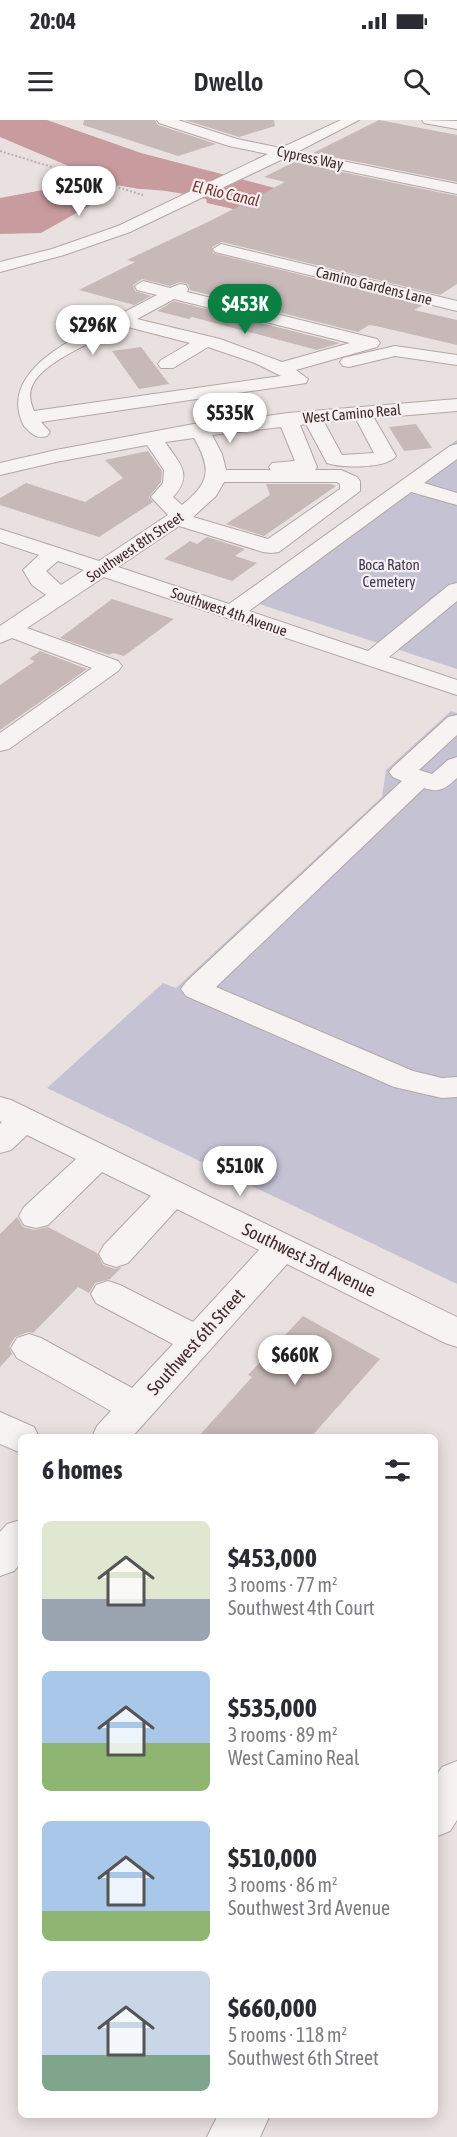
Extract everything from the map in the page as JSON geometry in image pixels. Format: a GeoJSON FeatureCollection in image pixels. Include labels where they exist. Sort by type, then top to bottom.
{"type":"FeatureCollection","features":[{"type":"Feature","properties":{"kind":"street","name":"Cypress Way"},"geometry":{"type":"LineString","coordinates":[[164,120],[234,142],[457,189]]}},
{"type":"Feature","properties":{"kind":"street"},"geometry":{"type":"LineString","coordinates":[[0,257],[57,243],[107,224],[308,131],[325,120]]}},
{"type":"Feature","properties":{"kind":"street"},"geometry":{"type":"LineString","coordinates":[[0,267],[58,252],[124,229],[352,120]]}},
{"type":"Feature","properties":{"kind":"street"},"geometry":{"type":"LineString","coordinates":[[429,120],[457,125]]}},
{"type":"Feature","properties":{"kind":"street"},"geometry":{"type":"LineString","coordinates":[[107,224],[124,229]]}},
{"type":"Feature","properties":{"kind":"street","name":"Camino Gardens Lane"},"geometry":{"type":"LineString","coordinates":[[221,249],[457,306]]}},
{"type":"Feature","properties":{"kind":"street"},"geometry":{"type":"LineString","coordinates":[[143,286],[177,290],[371,343],[306,393]]}},
{"type":"Feature","properties":{"kind":"street"},"geometry":{"type":"LineString","coordinates":[[50,441],[22,410],[20,393],[23,384],[35,369],[56,355],[177,290]]}},
{"type":"Feature","properties":{"kind":"street"},"geometry":{"type":"LineString","coordinates":[[121,320],[254,356],[306,393],[334,459],[386,456],[362,413]]}},
{"type":"Feature","properties":{"kind":"street"},"geometry":{"type":"LineString","coordinates":[[168,364],[212,344],[243,334]]}},
{"type":"Feature","properties":{"kind":"street"},"geometry":{"type":"LineString","coordinates":[[27,418],[306,393],[395,351],[457,360]]}},
{"type":"Feature","properties":{"kind":"street","name":"West Camino Real"},"geometry":{"type":"LineString","coordinates":[[0,452],[306,393],[457,391]]}},
{"type":"Feature","properties":{"kind":"street","name":"West Camino Real"},"geometry":{"type":"LineString","coordinates":[[306,393],[362,413],[457,405]]}},
{"type":"Feature","properties":{"kind":"street","name":"West Camino Real"},"geometry":{"type":"LineString","coordinates":[[0,469],[80,450],[152,437],[288,419],[306,393]]}},
{"type":"Feature","properties":{"kind":"street"},"geometry":{"type":"LineString","coordinates":[[217,472],[307,467],[288,419]]}},
{"type":"Feature","properties":{"kind":"street"},"geometry":{"type":"LineString","coordinates":[[199,429],[216,458],[217,472]]}},
{"type":"Feature","properties":{"kind":"street"},"geometry":{"type":"LineString","coordinates":[[152,437],[174,470],[173,484],[161,497],[174,521],[271,561],[220,609]]}},
{"type":"Feature","properties":{"kind":"street"},"geometry":{"type":"LineString","coordinates":[[220,609],[457,450]]}},
{"type":"Feature","properties":{"kind":"street"},"geometry":{"type":"LineString","coordinates":[[174,521],[271,547],[350,491],[350,481],[341,476],[217,472]]}},
{"type":"Feature","properties":{"kind":"street","name":"Southwest 8th Street"},"geometry":{"type":"LineString","coordinates":[[5,633],[174,521],[207,494],[217,472]]}},
{"type":"Feature","properties":{"kind":"street"},"geometry":{"type":"LineString","coordinates":[[408,485],[457,499]]}},
{"type":"Feature","properties":{"kind":"street","name":"Southwest 4th Avenue"},"geometry":{"type":"LineString","coordinates":[[0,535],[457,688]]}},
{"type":"Feature","properties":{"kind":"street"},"geometry":{"type":"LineString","coordinates":[[55,553],[34,570],[40,580],[60,596]]}},
{"type":"Feature","properties":{"kind":"street"},"geometry":{"type":"LineString","coordinates":[[371,660],[457,590]]}},
{"type":"Feature","properties":{"kind":"street"},"geometry":{"type":"LineString","coordinates":[[0,744],[110,666],[5,633]]}},
{"type":"Feature","properties":{"kind":"street"},"geometry":{"type":"LineString","coordinates":[[437,785],[402,772],[457,722]]}},
{"type":"Feature","properties":{"kind":"street"},"geometry":{"type":"LineString","coordinates":[[457,765],[437,785],[196,989],[405,1080],[442,1088],[457,1087]]}},
{"type":"Feature","properties":{"kind":"street"},"geometry":{"type":"LineString","coordinates":[[0,1142],[12,1114]]}},
{"type":"Feature","properties":{"kind":"street","name":"Southwest 3rd Avenue"},"geometry":{"type":"LineString","coordinates":[[12,1114],[457,1333]]}},
{"type":"Feature","properties":{"kind":"street"},"geometry":{"type":"LineString","coordinates":[[36,1216],[98,1156]]}},
{"type":"Feature","properties":{"kind":"street"},"geometry":{"type":"LineString","coordinates":[[116,1254],[173,1193]]}},
{"type":"Feature","properties":{"kind":"street","name":"Southwest 6th Street"},"geometry":{"type":"LineString","coordinates":[[113,1434],[282,1247]]}},
{"type":"Feature","properties":{"kind":"street"},"geometry":{"type":"LineString","coordinates":[[108,1294],[198,1341]]}},
{"type":"Feature","properties":{"kind":"street"},"geometry":{"type":"LineString","coordinates":[[29,1348],[136,1408]]}},
{"type":"Feature","properties":{"kind":"street"},"geometry":{"type":"LineString","coordinates":[[0,1426],[18,1436]]}},
{"type":"Feature","properties":{"kind":"street"},"geometry":{"type":"LineString","coordinates":[[0,1559],[18,1539]]}},
{"type":"Feature","properties":{"kind":"street"},"geometry":{"type":"LineString","coordinates":[[438,1811],[457,1781]]}},
{"type":"Feature","properties":{"kind":"street"},"geometry":{"type":"LineString","coordinates":[[232,2137],[244,2118]]}},
{"type":"Feature","properties":{"kind":"path"},"geometry":{"type":"LineString","coordinates":[[0,151],[111,186],[162,199]]}},
{"type":"Feature","properties":{"kind":"green space","name":"Boca Raton Cemetery"},"geometry":{"type":"Polygon","coordinates":[[[457,440],[457,669],[238,597],[457,440]]]}},
{"type":"Feature","properties":{"kind":"green space"},"geometry":{"type":"Polygon","coordinates":[[[451,711],[457,713],[457,1284],[47,1088],[163,983],[176,988],[382,797],[386,770],[451,711]]]}},
{"type":"Feature","properties":{"kind":"water","name":"El Rio Canal"},"geometry":{"type":"Polygon","coordinates":[[[0,120],[47,120],[141,153],[271,187],[457,227],[457,260],[207,203],[206,199],[189,195],[119,186],[95,190],[96,202],[41,233],[0,234],[0,198],[75,184],[85,173],[0,137],[0,120]]]}},
{"type":"Feature","properties":{"kind":"building"},"geometry":{"type":"Polygon","coordinates":[[[84,120],[155,120],[158,125],[216,144],[178,156],[83,125],[84,120]]]}},
{"type":"Feature","properties":{"kind":"building"},"geometry":{"type":"Polygon","coordinates":[[[185,120],[274,120],[275,126],[239,137],[185,120]]]}},
{"type":"Feature","properties":{"kind":"building"},"geometry":{"type":"Polygon","coordinates":[[[379,120],[457,135],[457,182],[313,153],[379,120]]]}},
{"type":"Feature","properties":{"kind":"building"},"geometry":{"type":"Polygon","coordinates":[[[294,162],[457,196],[457,284],[440,295],[222,242],[212,247],[213,253],[423,305],[414,310],[457,320],[457,345],[369,325],[358,332],[190,290],[188,284],[180,282],[170,286],[142,279],[133,285],[135,291],[151,296],[134,305],[79,290],[135,262],[127,260],[285,182],[264,177],[294,162]]]}},
{"type":"Feature","properties":{"kind":"building"},"geometry":{"type":"Polygon","coordinates":[[[174,301],[340,343],[317,350],[192,317],[189,319],[157,311],[174,301]]]}},
{"type":"Feature","properties":{"kind":"building"},"geometry":{"type":"Polygon","coordinates":[[[141,347],[169,384],[139,389],[112,351],[141,347]]]}},
{"type":"Feature","properties":{"kind":"building"},"geometry":{"type":"Polygon","coordinates":[[[416,424],[432,448],[404,451],[389,427],[416,424]]]}},
{"type":"Feature","properties":{"kind":"building"},"geometry":{"type":"Polygon","coordinates":[[[148,451],[162,471],[161,482],[149,497],[153,502],[99,537],[0,505],[0,498],[26,483],[85,502],[123,478],[105,460],[148,451]]]}},
{"type":"Feature","properties":{"kind":"building"},"geometry":{"type":"Polygon","coordinates":[[[266,484],[331,484],[336,486],[264,536],[226,524],[270,495],[266,484]]]}},
{"type":"Feature","properties":{"kind":"building"},"geometry":{"type":"Polygon","coordinates":[[[207,537],[245,549],[235,556],[257,563],[232,581],[164,559],[190,541],[197,544],[207,537]]]}},
{"type":"Feature","properties":{"kind":"building"},"geometry":{"type":"Polygon","coordinates":[[[112,599],[174,619],[124,656],[113,653],[109,655],[60,638],[112,599]]]}},
{"type":"Feature","properties":{"kind":"building"},"geometry":{"type":"Polygon","coordinates":[[[40,651],[87,669],[0,730],[0,685],[35,661],[29,659],[40,651]]]}},
{"type":"Feature","properties":{"kind":"building"},"geometry":{"type":"Polygon","coordinates":[[[17,1217],[23,1227],[35,1230],[48,1227],[97,1253],[103,1265],[115,1269],[122,1267],[110,1279],[95,1283],[89,1293],[78,1287],[33,1333],[28,1332],[15,1337],[9,1347],[12,1354],[0,1367],[0,1234],[17,1217]]]}},
{"type":"Feature","properties":{"kind":"building"},"geometry":{"type":"Polygon","coordinates":[[[303,1316],[380,1359],[314,1434],[201,1434],[252,1377],[248,1375],[303,1316]]]}}]}
